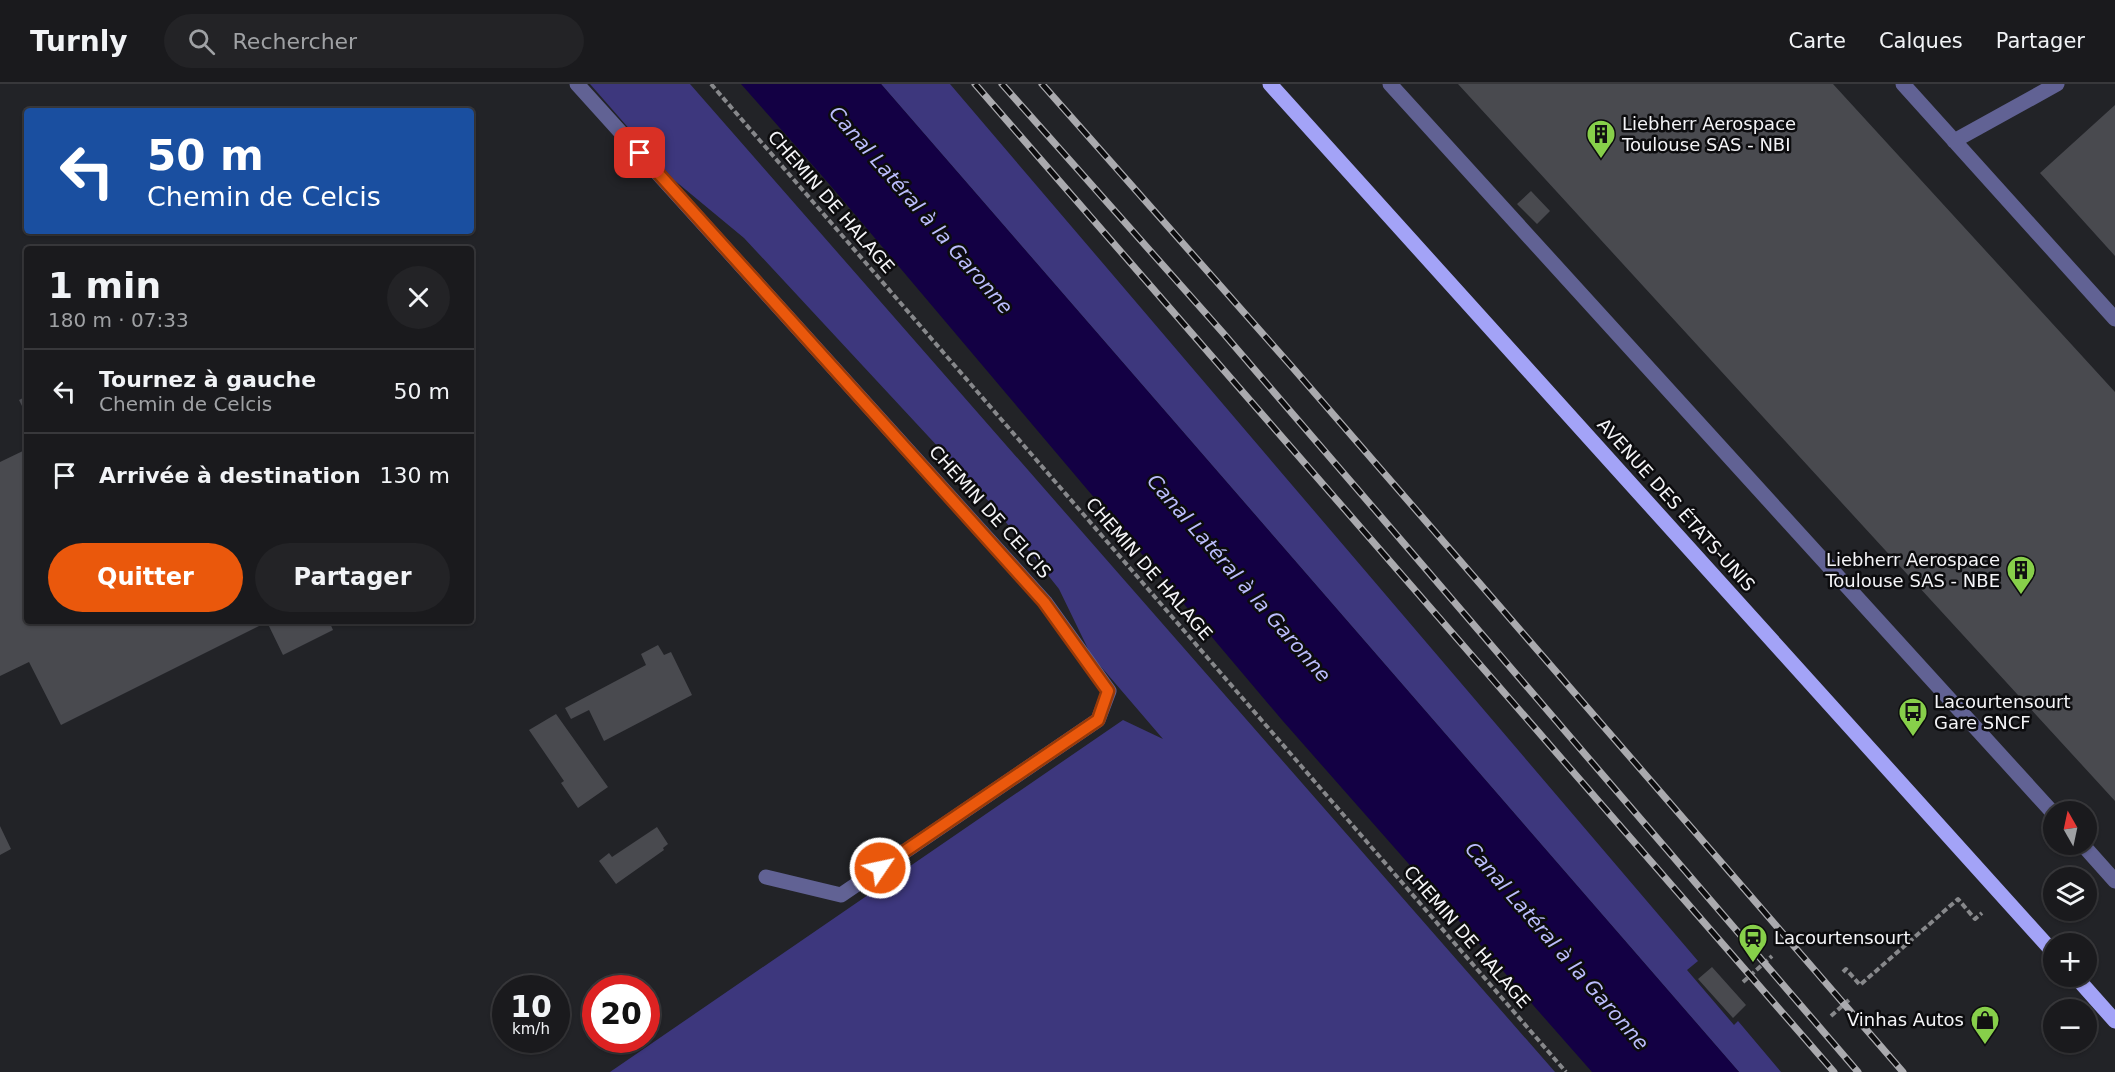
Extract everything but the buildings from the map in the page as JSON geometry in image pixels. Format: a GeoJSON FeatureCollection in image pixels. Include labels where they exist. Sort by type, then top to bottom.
{"type":"FeatureCollection","features":[{"type":"Feature","properties":{"kind":"main road","name":"AVENUE DES ÉTATS-UNIS"},"geometry":{"type":"LineString","coordinates":[[1270,84],[2043,941]]}},
{"type":"Feature","properties":{"kind":"main road"},"geometry":{"type":"LineString","coordinates":[[2085,987],[2115,1021]]}},
{"type":"Feature","properties":{"kind":"lane","name":"CHEMIN DE CELCIS"},"geometry":{"type":"LineString","coordinates":[[578,84],[1044,602],[1108,691],[1098,720],[841,895],[766,877]]}},
{"type":"Feature","properties":{"kind":"lane"},"geometry":{"type":"LineString","coordinates":[[1390,84],[2043,802]]}},
{"type":"Feature","properties":{"kind":"lane"},"geometry":{"type":"LineString","coordinates":[[1904,84],[2115,319]]}},
{"type":"Feature","properties":{"kind":"lane"},"geometry":{"type":"LineString","coordinates":[[1954,141],[2057,84]]}},
{"type":"Feature","properties":{"kind":"lane"},"geometry":{"type":"LineString","coordinates":[[2092,855],[2115,881]]}},
{"type":"Feature","properties":{"kind":"path","name":"CHEMIN DE HALAGE"},"geometry":{"type":"LineString","coordinates":[[711,84],[1566,1072]]}},
{"type":"Feature","properties":{"kind":"path"},"geometry":{"type":"LineString","coordinates":[[1843,972],[1846,969],[1860,985],[1958,899],[1975,919],[2002,896]]}},
{"type":"Feature","properties":{"kind":"path"},"geometry":{"type":"LineString","coordinates":[[1743,982],[1772,956]]}},
{"type":"Feature","properties":{"kind":"path"},"geometry":{"type":"LineString","coordinates":[[1831,1016],[1850,999]]}},
{"type":"Feature","properties":{"kind":"shaded area"},"geometry":{"type":"Polygon","coordinates":[[[590,84],[690,84],[1555,1072],[610,1072],[638,1053],[660,1053],[660,1038],[1123,720],[1163,739],[1091,655],[1059,589],[993,506],[744,238],[674,180],[590,84]]]}},
{"type":"Feature","properties":{"kind":"shaded area"},"geometry":{"type":"Polygon","coordinates":[[[881,84],[950,84],[1698,961],[1687,970],[1734,1025],[1738,1021],[1781,1072],[1739,1072],[881,84]]]}},
{"type":"Feature","properties":{"kind":"water","name":"Canal Latéral à la Garonne"},"geometry":{"type":"Polygon","coordinates":[[[741,84],[881,84],[1739,1072],[1592,1072],[1282,720],[830,185],[741,84]]]}},
{"type":"Feature","properties":{"kind":"railway"},"geometry":{"type":"LineString","coordinates":[[975,84],[1834,1072]]}},
{"type":"Feature","properties":{"kind":"railway"},"geometry":{"type":"LineString","coordinates":[[1002,84],[1224,334],[1858,1072]]}},
{"type":"Feature","properties":{"kind":"railway"},"geometry":{"type":"LineString","coordinates":[[1042,84],[1293,368],[1903,1072]]}},
{"type":"Feature","properties":{"kind":"place","name":"Liebherr Aerospace Toulouse SAS - NBI"},"geometry":{"type":"Point","coordinates":[1601,160]}},
{"type":"Feature","properties":{"kind":"place","name":"Liebherr Aerospace Toulouse SAS - NBE"},"geometry":{"type":"Point","coordinates":[2021,596]}},
{"type":"Feature","properties":{"kind":"place","name":"Lacourtensourt Gare SNCF"},"geometry":{"type":"Point","coordinates":[1913,738]}},
{"type":"Feature","properties":{"kind":"place","name":"Lacourtensourt"},"geometry":{"type":"Point","coordinates":[1753,964]}},
{"type":"Feature","properties":{"kind":"place","name":"Vinhas Autos"},"geometry":{"type":"Point","coordinates":[1985,1046]}},
{"type":"Feature","properties":{"kind":"route"},"geometry":{"type":"LineString","coordinates":[[640,153],[1044,602],[1108,691],[1098,720],[880,868]]}}]}
